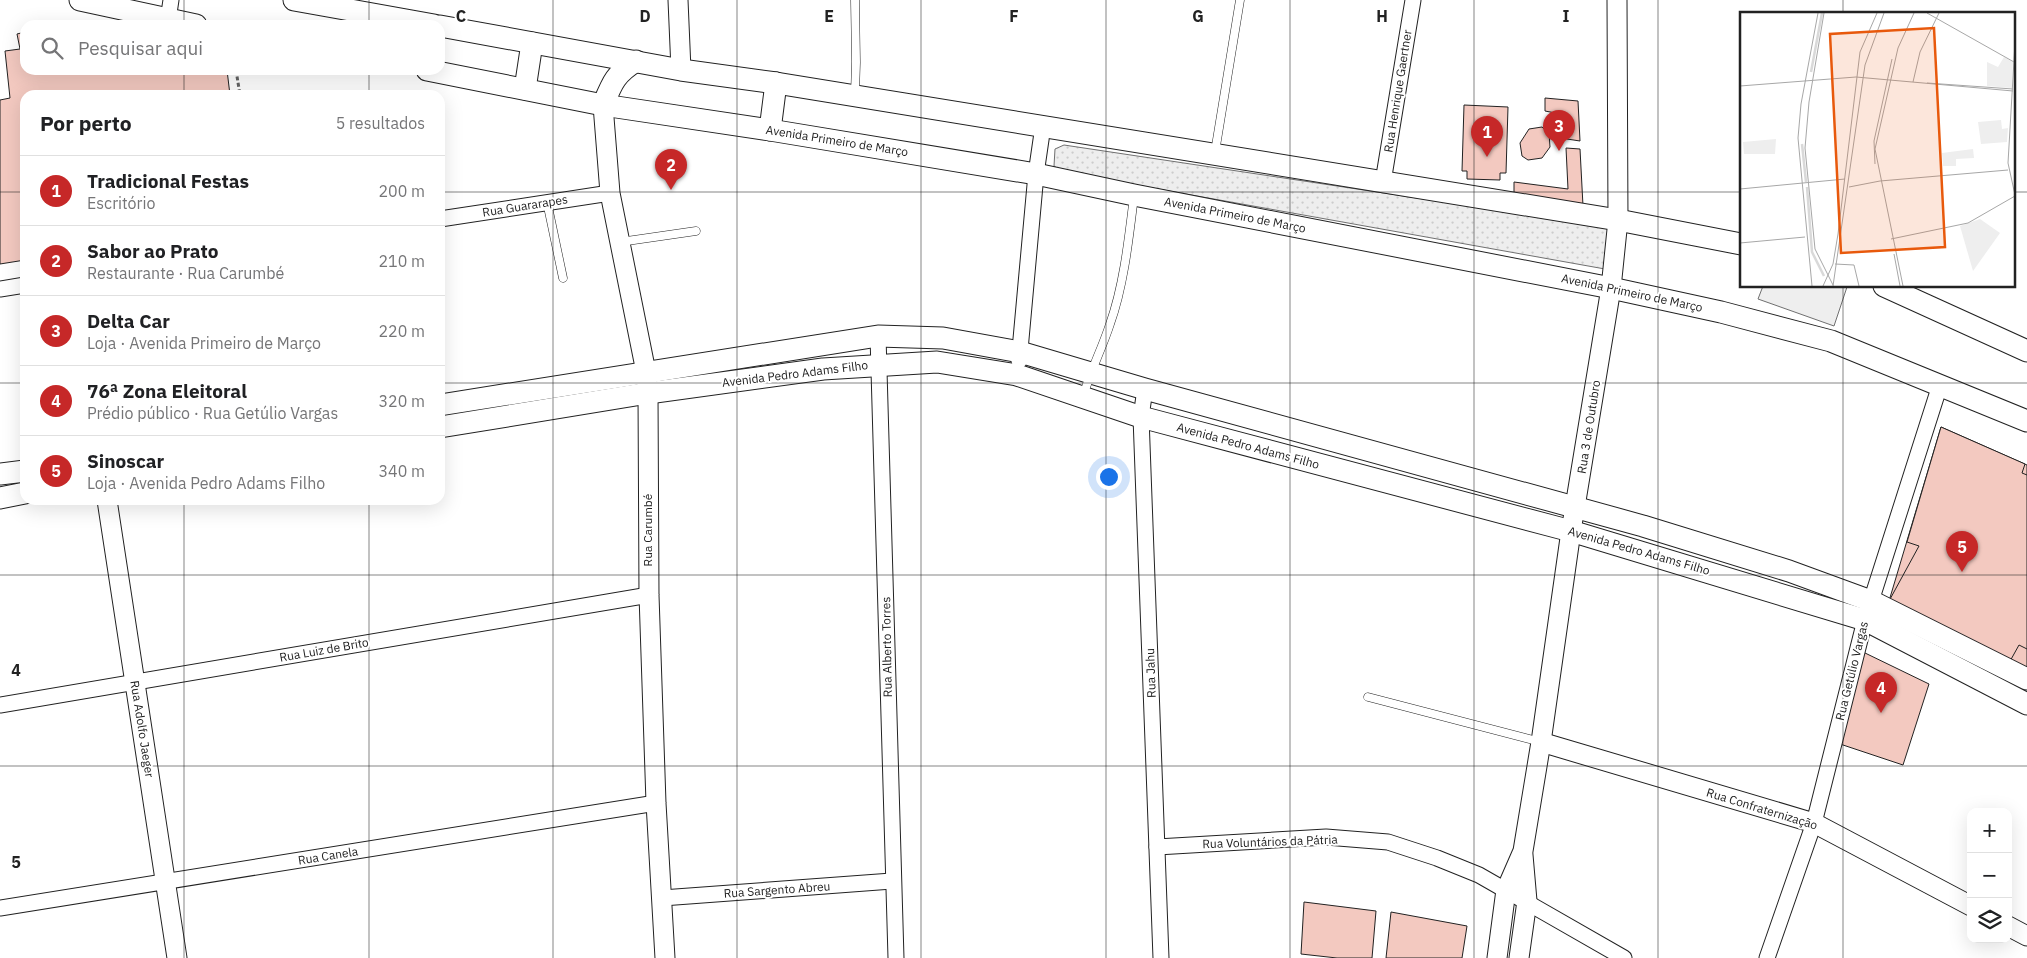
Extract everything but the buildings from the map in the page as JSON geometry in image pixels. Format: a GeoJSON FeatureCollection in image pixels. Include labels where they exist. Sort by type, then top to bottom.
{"type":"FeatureCollection","features":[{"type":"Feature","properties":{"kind":"main road"},"geometry":{"type":"LineString","coordinates":[[80,0],[169,10],[187,20]]}},
{"type":"Feature","properties":{"kind":"main road"},"geometry":{"type":"LineString","coordinates":[[294,0],[406,20]]}},
{"type":"Feature","properties":{"kind":"main road"},"geometry":{"type":"LineString","coordinates":[[445,27],[681,70],[776,83],[1618,220],[1740,244]]}},
{"type":"Feature","properties":{"kind":"main road"},"geometry":{"type":"LineString","coordinates":[[525,89],[532,43]]}},
{"type":"Feature","properties":{"kind":"main road"},"geometry":{"type":"LineString","coordinates":[[604,105],[612,82],[622,70],[636,61]]}},
{"type":"Feature","properties":{"kind":"main road","name":"Avenida Primeiro de Março"},"geometry":{"type":"LineString","coordinates":[[445,73],[604,105],[1036,174],[1134,195],[1612,288],[1721,312],[1832,341],[2027,421]]}},
{"type":"Feature","properties":{"kind":"main road"},"geometry":{"type":"LineString","coordinates":[[770,130],[776,83]]}},
{"type":"Feature","properties":{"kind":"main road"},"geometry":{"type":"LineString","coordinates":[[1888,288],[2027,351]]}},
{"type":"Feature","properties":{"kind":"main road","name":"Avenida Pedro Adams Filho"},"geometry":{"type":"LineString","coordinates":[[445,404],[878,336],[943,338],[1020,352],[1145,389],[1576,507],[1780,568],[1868,610],[2027,679]]}},
{"type":"Feature","properties":{"kind":"main road","name":"Avenida Pedro Adams Filho"},"geometry":{"type":"LineString","coordinates":[[445,426],[648,393],[823,369],[937,362],[1018,375],[1141,417],[1868,610],[2027,704]]}},
{"type":"Feature","properties":{"kind":"main road"},"geometry":{"type":"LineString","coordinates":[[0,474],[20,472]]}},
{"type":"Feature","properties":{"kind":"main road"},"geometry":{"type":"LineString","coordinates":[[0,498],[20,495]]}},
{"type":"Feature","properties":{"kind":"street"},"geometry":{"type":"LineString","coordinates":[[678,0],[681,70]]}},
{"type":"Feature","properties":{"kind":"street","name":"Rua Henrique Gaertner"},"geometry":{"type":"LineString","coordinates":[[1383,182],[1413,0]]}},
{"type":"Feature","properties":{"kind":"street","name":"Rua 3 de Outubro"},"geometry":{"type":"LineString","coordinates":[[1519,958],[1526,901],[1523,851],[1571,531],[1612,288],[1618,220],[1617,0]]}},
{"type":"Feature","properties":{"kind":"street","name":"Rua Carumbé"},"geometry":{"type":"LineString","coordinates":[[604,105],[610,193],[646,372],[648,393],[648,595],[656,803],[665,958]]}},
{"type":"Feature","properties":{"kind":"street"},"geometry":{"type":"LineString","coordinates":[[1018,375],[1036,174],[1043,126]]}},
{"type":"Feature","properties":{"kind":"street","name":"Rua Guararapes"},"geometry":{"type":"LineString","coordinates":[[445,218],[610,193]]}},
{"type":"Feature","properties":{"kind":"street"},"geometry":{"type":"LineString","coordinates":[[0,289],[20,286]]}},
{"type":"Feature","properties":{"kind":"street","name":"Rua Alberto Torres"},"geometry":{"type":"LineString","coordinates":[[878,336],[892,881],[896,958]]}},
{"type":"Feature","properties":{"kind":"street","name":"Rua Getúlio Vargas"},"geometry":{"type":"LineString","coordinates":[[1767,958],[1814,823],[1868,610],[1940,386]]}},
{"type":"Feature","properties":{"kind":"street","name":"Rua Jahu"},"geometry":{"type":"LineString","coordinates":[[1145,389],[1141,417],[1161,958]]}},
{"type":"Feature","properties":{"kind":"street","name":"Rua Adolfo Jaeger"},"geometry":{"type":"LineString","coordinates":[[108,505],[178,958]]}},
{"type":"Feature","properties":{"kind":"street","name":"Rua Luiz de Brito"},"geometry":{"type":"LineString","coordinates":[[0,705],[648,595]]}},
{"type":"Feature","properties":{"kind":"street","name":"Rua Confraternização"},"geometry":{"type":"LineString","coordinates":[[1540,742],[1814,823],[1967,904]]}},
{"type":"Feature","properties":{"kind":"street","name":"Rua Canela"},"geometry":{"type":"LineString","coordinates":[[0,908],[656,803]]}},
{"type":"Feature","properties":{"kind":"street","name":"Rua Voluntários da Pátria"},"geometry":{"type":"LineString","coordinates":[[1157,847],[1326,837],[1388,842],[1438,858],[1479,875],[1624,958]]}},
{"type":"Feature","properties":{"kind":"street","name":"Rua 3 de Outubro"},"geometry":{"type":"LineString","coordinates":[[1497,958],[1506,890],[1523,851]]}},
{"type":"Feature","properties":{"kind":"street","name":"Rua Sargento Abreu"},"geometry":{"type":"LineString","coordinates":[[662,898],[892,881]]}},
{"type":"Feature","properties":{"kind":"street"},"geometry":{"type":"LineString","coordinates":[[2012,928],[2027,936]]}},
{"type":"Feature","properties":{"kind":"lane"},"geometry":{"type":"LineString","coordinates":[[855,0],[855,96]]}},
{"type":"Feature","properties":{"kind":"lane"},"geometry":{"type":"LineString","coordinates":[[1215,154],[1240,0]]}},
{"type":"Feature","properties":{"kind":"lane"},"geometry":{"type":"LineString","coordinates":[[1083,396],[1090,372],[1111,324],[1128,251],[1134,195]]}},
{"type":"Feature","properties":{"kind":"lane"},"geometry":{"type":"LineString","coordinates":[[547,202],[562,278]]}},
{"type":"Feature","properties":{"kind":"lane"},"geometry":{"type":"LineString","coordinates":[[620,242],[696,231]]}},
{"type":"Feature","properties":{"kind":"lane"},"geometry":{"type":"LineString","coordinates":[[1368,697],[1540,742]]}},
{"type":"Feature","properties":{"kind":"path"},"geometry":{"type":"LineString","coordinates":[[237,75],[239,90]]}},
{"type":"Feature","properties":{"kind":"shaded area"},"geometry":{"type":"Polygon","coordinates":[[[1064,145],[1610,227],[1605,269],[1063,172],[1054,166],[1055,149],[1064,145]]]}},
{"type":"Feature","properties":{"kind":"shaded area"},"geometry":{"type":"Polygon","coordinates":[[[1762,288],[1847,288],[1834,326],[1758,299],[1762,288]]]}},
{"type":"Feature","properties":{"kind":"place","name":"Delta Car"},"geometry":{"type":"Point","coordinates":[1559,151]}},
{"type":"Feature","properties":{"kind":"place","name":"Tradicional Festas"},"geometry":{"type":"Point","coordinates":[1487,157]}},
{"type":"Feature","properties":{"kind":"place","name":"Sabor ao Prato"},"geometry":{"type":"Point","coordinates":[671,190]}},
{"type":"Feature","properties":{"kind":"place","name":"Sinoscar"},"geometry":{"type":"Point","coordinates":[1962,572]}},
{"type":"Feature","properties":{"kind":"place","name":"76ª Zona Eleitoral"},"geometry":{"type":"Point","coordinates":[1881,713]}}]}
